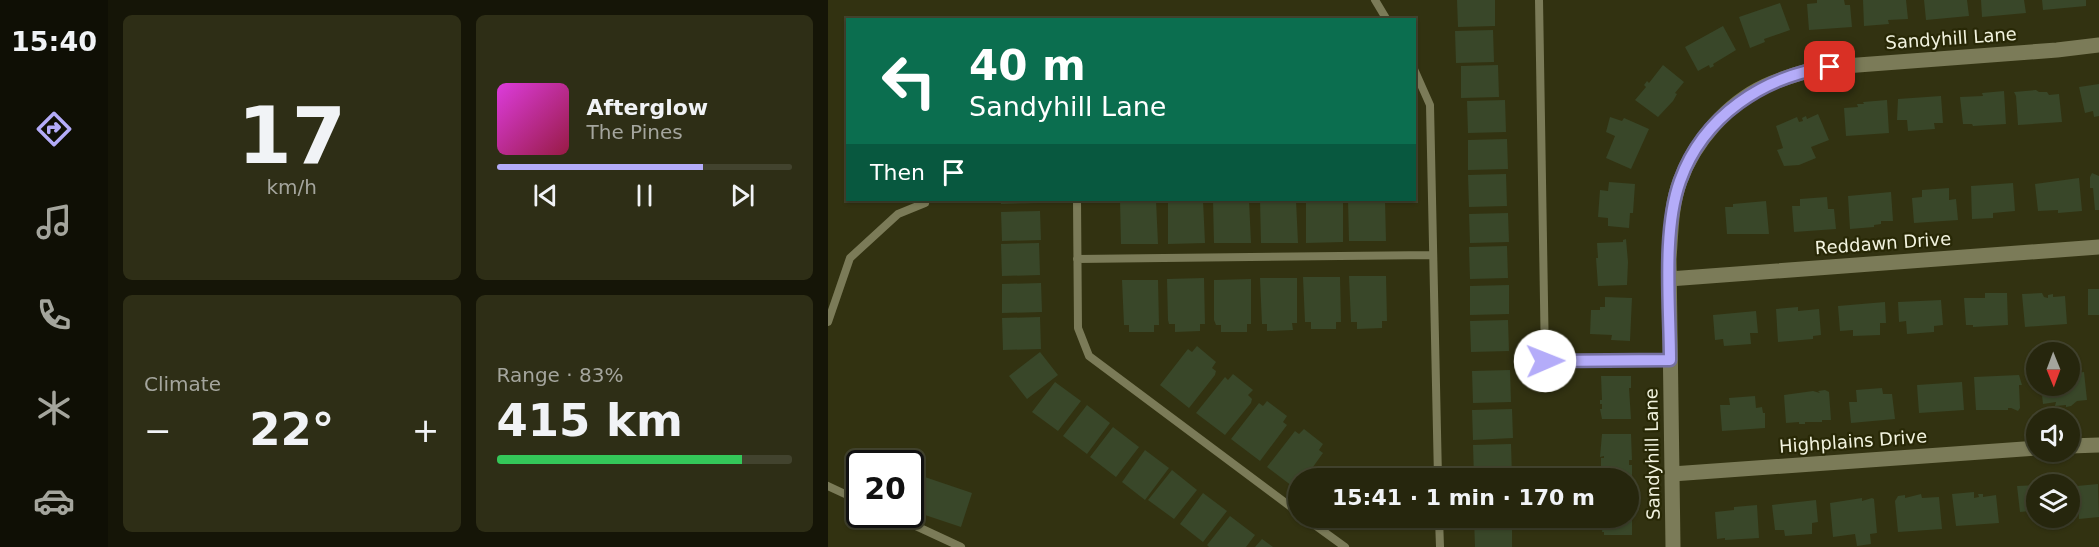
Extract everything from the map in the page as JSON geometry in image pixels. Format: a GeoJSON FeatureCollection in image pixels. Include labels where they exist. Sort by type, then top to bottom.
{"type":"FeatureCollection","features":[{"type":"Feature","properties":{"kind":"street","name":"Sandyhill Lane"},"geometry":{"type":"LineString","coordinates":[[1673,547],[1670,247],[1674,207],[1687,165],[1699,145],[1719,120],[1741,100],[1764,86],[1788,76],[1818,68],[2099,45]]}},
{"type":"Feature","properties":{"kind":"street","name":"Reddawn Drive"},"geometry":{"type":"LineString","coordinates":[[1670,279],[2099,247]]}},
{"type":"Feature","properties":{"kind":"street"},"geometry":{"type":"LineString","coordinates":[[2080,446],[2099,445]]}},
{"type":"Feature","properties":{"kind":"street","name":"Highplains Drive"},"geometry":{"type":"LineString","coordinates":[[1672,474],[2026,449]]}},
{"type":"Feature","properties":{"kind":"lane"},"geometry":{"type":"LineString","coordinates":[[1375,0],[1386,18]]}},
{"type":"Feature","properties":{"kind":"lane"},"geometry":{"type":"LineString","coordinates":[[1539,0],[1545,361],[1670,360]]}},
{"type":"Feature","properties":{"kind":"lane"},"geometry":{"type":"LineString","coordinates":[[1418,84],[1430,105],[1438,468]]}},
{"type":"Feature","properties":{"kind":"lane"},"geometry":{"type":"LineString","coordinates":[[1077,201],[1078,328],[1089,356],[1288,505]]}},
{"type":"Feature","properties":{"kind":"lane"},"geometry":{"type":"LineString","coordinates":[[828,322],[850,258],[898,214],[925,203]]}},
{"type":"Feature","properties":{"kind":"lane"},"geometry":{"type":"LineString","coordinates":[[1077,259],[1433,255]]}},
{"type":"Feature","properties":{"kind":"lane"},"geometry":{"type":"LineString","coordinates":[[828,486],[846,494]]}},
{"type":"Feature","properties":{"kind":"lane"},"geometry":{"type":"LineString","coordinates":[[920,528],[961,547]]}},
{"type":"Feature","properties":{"kind":"lane"},"geometry":{"type":"LineString","coordinates":[[1319,528],[1345,547]]}},
{"type":"Feature","properties":{"kind":"lane"},"geometry":{"type":"LineString","coordinates":[[1439,528],[1440,547]]}},
{"type":"Feature","properties":{"kind":"building"},"geometry":{"type":"Polygon","coordinates":[[[1457,0],[1495,0],[1495,26],[1458,27],[1457,0]]]}},
{"type":"Feature","properties":{"kind":"building"},"geometry":{"type":"Polygon","coordinates":[[[1817,0],[1844,0],[1845,5],[1850,5],[1852,27],[1809,30],[1807,4],[1817,3],[1817,0]]]}},
{"type":"Feature","properties":{"kind":"building"},"geometry":{"type":"Polygon","coordinates":[[[1863,0],[1906,0],[1908,19],[1888,20],[1889,24],[1864,26],[1863,0]]]}},
{"type":"Feature","properties":{"kind":"building"},"geometry":{"type":"Polygon","coordinates":[[[1924,0],[1967,0],[1969,16],[1926,20],[1924,0]]]}},
{"type":"Feature","properties":{"kind":"building"},"geometry":{"type":"Polygon","coordinates":[[[1981,0],[2024,0],[2026,13],[1982,17],[1981,0]]]}},
{"type":"Feature","properties":{"kind":"building"},"geometry":{"type":"Polygon","coordinates":[[[2042,0],[2086,0],[2086,6],[2043,10],[2042,0]]]}},
{"type":"Feature","properties":{"kind":"building"},"geometry":{"type":"Polygon","coordinates":[[[1780,3],[1790,30],[1764,39],[1765,42],[1750,48],[1739,17],[1780,3]]]}},
{"type":"Feature","properties":{"kind":"building"},"geometry":{"type":"Polygon","coordinates":[[[1723,26],[1736,50],[1713,64],[1714,66],[1710,68],[1709,65],[1698,71],[1685,47],[1723,26]]]}},
{"type":"Feature","properties":{"kind":"building"},"geometry":{"type":"Polygon","coordinates":[[[1493,30],[1494,62],[1456,63],[1455,31],[1493,30]]]}},
{"type":"Feature","properties":{"kind":"building"},"geometry":{"type":"Polygon","coordinates":[[[1498,65],[1499,97],[1461,98],[1461,66],[1498,65]]]}},
{"type":"Feature","properties":{"kind":"building"},"geometry":{"type":"Polygon","coordinates":[[[1663,65],[1684,82],[1675,93],[1677,94],[1673,101],[1658,117],[1635,100],[1646,87],[1644,85],[1647,81],[1649,83],[1663,65]]]}},
{"type":"Feature","properties":{"kind":"building"},"geometry":{"type":"Polygon","coordinates":[[[2099,84],[2099,116],[2094,117],[2093,111],[2085,113],[2079,87],[2099,84]]]}},
{"type":"Feature","properties":{"kind":"building"},"geometry":{"type":"Polygon","coordinates":[[[2036,90],[2047,92],[2049,95],[2059,94],[2062,122],[2018,125],[2014,92],[2036,90]]]}},
{"type":"Feature","properties":{"kind":"building"},"geometry":{"type":"Polygon","coordinates":[[[2004,91],[2006,124],[1973,126],[1963,124],[1960,97],[1983,96],[1982,93],[2004,91]]]}},
{"type":"Feature","properties":{"kind":"building"},"geometry":{"type":"Polygon","coordinates":[[[1941,96],[1943,123],[1934,123],[1935,129],[1908,131],[1907,120],[1897,120],[1898,99],[1941,96]]]}},
{"type":"Feature","properties":{"kind":"building"},"geometry":{"type":"Polygon","coordinates":[[[1505,100],[1506,132],[1468,133],[1467,101],[1505,100]]]}},
{"type":"Feature","properties":{"kind":"building"},"geometry":{"type":"Polygon","coordinates":[[[1887,100],[1889,133],[1846,136],[1844,108],[1858,107],[1857,104],[1864,104],[1863,102],[1887,100]]]}},
{"type":"Feature","properties":{"kind":"building"},"geometry":{"type":"Polygon","coordinates":[[[1818,114],[1829,140],[1811,147],[1816,158],[1799,165],[1784,166],[1777,150],[1783,148],[1776,126],[1797,117],[1799,122],[1803,121],[1802,118],[1806,116],[1807,119],[1818,114]]]}},
{"type":"Feature","properties":{"kind":"building"},"geometry":{"type":"Polygon","coordinates":[[[1610,117],[1622,121],[1624,118],[1649,129],[1631,169],[1606,158],[1615,136],[1606,132],[1610,117]]]}},
{"type":"Feature","properties":{"kind":"building"},"geometry":{"type":"Polygon","coordinates":[[[1507,139],[1508,169],[1468,170],[1468,140],[1507,139]]]}},
{"type":"Feature","properties":{"kind":"building"},"geometry":{"type":"Polygon","coordinates":[[[2092,173],[2099,176],[2099,210],[2095,210],[2093,188],[2090,188],[2092,173]]]}},
{"type":"Feature","properties":{"kind":"building"},"geometry":{"type":"Polygon","coordinates":[[[1506,174],[1507,206],[1469,207],[1468,175],[1506,174]]]}},
{"type":"Feature","properties":{"kind":"building"},"geometry":{"type":"Polygon","coordinates":[[[2079,178],[2082,211],[2058,213],[2058,210],[2038,211],[2035,184],[2079,178]]]}},
{"type":"Feature","properties":{"kind":"building"},"geometry":{"type":"Polygon","coordinates":[[[1609,182],[1635,184],[1633,213],[1630,213],[1629,228],[1608,226],[1608,218],[1598,217],[1600,190],[1608,191],[1609,182]]]}},
{"type":"Feature","properties":{"kind":"building"},"geometry":{"type":"Polygon","coordinates":[[[2013,183],[2015,211],[1993,213],[1993,218],[1972,219],[1971,186],[2013,183]]]}},
{"type":"Feature","properties":{"kind":"building"},"geometry":{"type":"Polygon","coordinates":[[[1949,188],[1949,200],[1956,199],[1958,220],[1914,223],[1912,198],[1922,197],[1922,190],[1949,188]]]}},
{"type":"Feature","properties":{"kind":"building"},"geometry":{"type":"Polygon","coordinates":[[[1891,192],[1893,221],[1881,221],[1881,224],[1874,225],[1874,227],[1850,229],[1848,196],[1891,192]]]}},
{"type":"Feature","properties":{"kind":"building"},"geometry":{"type":"Polygon","coordinates":[[[1827,197],[1828,209],[1834,209],[1836,229],[1794,232],[1792,206],[1800,206],[1800,199],[1827,197]]]}},
{"type":"Feature","properties":{"kind":"building"},"geometry":{"type":"Polygon","coordinates":[[[1001,201],[1039,201],[1039,203],[1001,204],[1001,201]]]}},
{"type":"Feature","properties":{"kind":"building"},"geometry":{"type":"Polygon","coordinates":[[[1120,201],[1156,201],[1158,244],[1121,244],[1120,201]]]}},
{"type":"Feature","properties":{"kind":"building"},"geometry":{"type":"Polygon","coordinates":[[[1168,201],[1203,201],[1205,243],[1168,244],[1168,201]]]}},
{"type":"Feature","properties":{"kind":"building"},"geometry":{"type":"Polygon","coordinates":[[[1213,201],[1249,201],[1251,243],[1214,243],[1213,201]]]}},
{"type":"Feature","properties":{"kind":"building"},"geometry":{"type":"Polygon","coordinates":[[[1260,201],[1296,201],[1298,243],[1261,243],[1260,201]]]}},
{"type":"Feature","properties":{"kind":"building"},"geometry":{"type":"Polygon","coordinates":[[[1306,201],[1343,201],[1343,242],[1306,243],[1306,201]]]}},
{"type":"Feature","properties":{"kind":"building"},"geometry":{"type":"Polygon","coordinates":[[[1348,201],[1385,201],[1386,241],[1349,241],[1348,201]]]}},
{"type":"Feature","properties":{"kind":"building"},"geometry":{"type":"Polygon","coordinates":[[[1766,201],[1769,234],[1727,234],[1725,207],[1733,207],[1733,204],[1766,201]]]}},
{"type":"Feature","properties":{"kind":"building"},"geometry":{"type":"Polygon","coordinates":[[[1040,211],[1041,240],[1002,241],[1001,212],[1040,211]]]}},
{"type":"Feature","properties":{"kind":"building"},"geometry":{"type":"Polygon","coordinates":[[[1508,213],[1509,242],[1470,243],[1469,214],[1508,213]]]}},
{"type":"Feature","properties":{"kind":"building"},"geometry":{"type":"Polygon","coordinates":[[[1626,239],[1627,285],[1598,286],[1597,243],[1623,242],[1626,239]]]}},
{"type":"Feature","properties":{"kind":"building"},"geometry":{"type":"Polygon","coordinates":[[[1039,243],[1040,275],[1002,276],[1001,244],[1039,243]]]}},
{"type":"Feature","properties":{"kind":"building"},"geometry":{"type":"Polygon","coordinates":[[[1507,246],[1508,278],[1470,279],[1469,247],[1507,246]]]}},
{"type":"Feature","properties":{"kind":"building"},"geometry":{"type":"Polygon","coordinates":[[[1349,276],[1386,276],[1387,321],[1382,321],[1382,328],[1357,329],[1357,322],[1351,322],[1349,276]]]}},
{"type":"Feature","properties":{"kind":"building"},"geometry":{"type":"Polygon","coordinates":[[[1303,277],[1340,277],[1341,322],[1336,322],[1336,329],[1311,329],[1311,322],[1305,322],[1303,277]]]}},
{"type":"Feature","properties":{"kind":"building"},"geometry":{"type":"Polygon","coordinates":[[[1204,278],[1205,324],[1200,324],[1200,331],[1175,332],[1175,324],[1169,324],[1168,320],[1167,279],[1204,278]]]}},
{"type":"Feature","properties":{"kind":"building"},"geometry":{"type":"Polygon","coordinates":[[[1260,278],[1297,278],[1297,323],[1292,323],[1293,330],[1267,331],[1267,324],[1262,324],[1260,278]]]}},
{"type":"Feature","properties":{"kind":"building"},"geometry":{"type":"Polygon","coordinates":[[[1251,279],[1251,324],[1247,324],[1247,332],[1221,332],[1221,325],[1216,325],[1214,320],[1214,280],[1251,279]]]}},
{"type":"Feature","properties":{"kind":"building"},"geometry":{"type":"Polygon","coordinates":[[[1122,280],[1158,280],[1159,325],[1154,325],[1154,332],[1129,332],[1129,325],[1124,325],[1122,280]]]}},
{"type":"Feature","properties":{"kind":"building"},"geometry":{"type":"Polygon","coordinates":[[[1041,283],[1042,312],[1002,313],[1002,284],[1041,283]]]}},
{"type":"Feature","properties":{"kind":"building"},"geometry":{"type":"Polygon","coordinates":[[[1509,285],[1509,314],[1470,315],[1470,286],[1509,285]]]}},
{"type":"Feature","properties":{"kind":"building"},"geometry":{"type":"Polygon","coordinates":[[[2088,289],[2099,289],[2099,315],[2088,315],[2088,289]]]}},
{"type":"Feature","properties":{"kind":"building"},"geometry":{"type":"Polygon","coordinates":[[[1985,293],[2007,293],[2008,325],[1973,327],[1973,325],[1966,325],[1964,298],[1985,298],[1985,293]]]}},
{"type":"Feature","properties":{"kind":"building"},"geometry":{"type":"Polygon","coordinates":[[[2042,293],[2048,298],[2048,295],[2053,294],[2053,297],[2065,296],[2067,324],[2025,327],[2022,294],[2042,293]]]}},
{"type":"Feature","properties":{"kind":"building"},"geometry":{"type":"Polygon","coordinates":[[[1605,297],[1632,298],[1630,341],[1611,340],[1612,335],[1590,334],[1591,310],[1600,310],[1600,307],[1605,307],[1605,297]]]}},
{"type":"Feature","properties":{"kind":"building"},"geometry":{"type":"Polygon","coordinates":[[[1941,300],[1943,325],[1934,326],[1934,332],[1907,334],[1906,321],[1899,322],[1898,302],[1941,300]]]}},
{"type":"Feature","properties":{"kind":"building"},"geometry":{"type":"Polygon","coordinates":[[[1885,302],[1886,323],[1880,323],[1880,335],[1853,336],[1853,330],[1840,331],[1838,306],[1885,302]]]}},
{"type":"Feature","properties":{"kind":"building"},"geometry":{"type":"Polygon","coordinates":[[[1798,307],[1798,311],[1819,309],[1821,335],[1813,336],[1813,339],[1778,342],[1776,309],[1798,307]]]}},
{"type":"Feature","properties":{"kind":"building"},"geometry":{"type":"Polygon","coordinates":[[[1756,311],[1758,333],[1750,333],[1751,344],[1724,346],[1723,339],[1715,340],[1713,315],[1756,311]]]}},
{"type":"Feature","properties":{"kind":"building"},"geometry":{"type":"Polygon","coordinates":[[[1040,317],[1041,349],[1003,350],[1002,318],[1040,317]]]}},
{"type":"Feature","properties":{"kind":"building"},"geometry":{"type":"Polygon","coordinates":[[[1508,320],[1509,351],[1471,352],[1470,321],[1508,320]]]}},
{"type":"Feature","properties":{"kind":"building"},"geometry":{"type":"Polygon","coordinates":[[[1197,346],[1216,362],[1212,368],[1216,371],[1189,408],[1160,385],[1188,349],[1192,352],[1197,346]]]}},
{"type":"Feature","properties":{"kind":"building"},"geometry":{"type":"Polygon","coordinates":[[[1040,352],[1058,375],[1027,399],[1009,376],[1040,352]]]}},
{"type":"Feature","properties":{"kind":"building"},"geometry":{"type":"Polygon","coordinates":[[[1510,370],[1511,402],[1473,403],[1472,371],[1510,370]]]}},
{"type":"Feature","properties":{"kind":"building"},"geometry":{"type":"Polygon","coordinates":[[[2084,372],[2087,400],[2077,401],[2066,407],[2066,405],[2055,406],[2056,402],[2043,404],[2042,396],[2080,396],[2080,373],[2084,372]]]}},
{"type":"Feature","properties":{"kind":"building"},"geometry":{"type":"Polygon","coordinates":[[[1233,374],[1253,390],[1248,395],[1252,399],[1225,435],[1196,413],[1225,377],[1228,380],[1233,374]]]}},
{"type":"Feature","properties":{"kind":"building"},"geometry":{"type":"Polygon","coordinates":[[[2019,375],[2022,385],[2019,385],[2020,408],[2018,411],[2011,408],[2008,410],[1976,410],[1974,377],[2019,375]]]}},
{"type":"Feature","properties":{"kind":"building"},"geometry":{"type":"Polygon","coordinates":[[[1601,376],[1631,376],[1631,388],[1629,388],[1631,419],[1602,419],[1601,376]]]}},
{"type":"Feature","properties":{"kind":"building"},"geometry":{"type":"Polygon","coordinates":[[[1055,382],[1081,401],[1058,431],[1032,412],[1055,382]]]}},
{"type":"Feature","properties":{"kind":"building"},"geometry":{"type":"Polygon","coordinates":[[[1962,382],[1964,410],[1919,413],[1917,385],[1962,382]]]}},
{"type":"Feature","properties":{"kind":"building"},"geometry":{"type":"Polygon","coordinates":[[[1882,388],[1883,394],[1892,394],[1895,419],[1851,423],[1849,402],[1857,402],[1856,390],[1882,388]]]}},
{"type":"Feature","properties":{"kind":"building"},"geometry":{"type":"Polygon","coordinates":[[[1813,391],[1820,393],[1818,391],[1829,392],[1831,420],[1805,422],[1805,424],[1786,423],[1784,395],[1813,391]]]}},
{"type":"Feature","properties":{"kind":"building"},"geometry":{"type":"Polygon","coordinates":[[[1755,396],[1756,408],[1762,407],[1765,413],[1765,428],[1722,431],[1720,405],[1730,405],[1729,398],[1755,396]]]}},
{"type":"Feature","properties":{"kind":"building"},"geometry":{"type":"Polygon","coordinates":[[[1267,401],[1287,416],[1283,422],[1287,425],[1260,461],[1231,439],[1259,403],[1263,406],[1267,401]]]}},
{"type":"Feature","properties":{"kind":"building"},"geometry":{"type":"Polygon","coordinates":[[[1087,405],[1110,423],[1087,454],[1063,436],[1087,405]]]}},
{"type":"Feature","properties":{"kind":"building"},"geometry":{"type":"Polygon","coordinates":[[[1512,409],[1513,438],[1473,440],[1472,410],[1512,409]]]}},
{"type":"Feature","properties":{"kind":"building"},"geometry":{"type":"Polygon","coordinates":[[[1113,427],[1139,447],[1116,477],[1090,457],[1113,427]]]}},
{"type":"Feature","properties":{"kind":"building"},"geometry":{"type":"Polygon","coordinates":[[[1304,429],[1323,444],[1319,450],[1323,453],[1312,468],[1288,468],[1288,483],[1267,467],[1295,431],[1299,434],[1304,429]]]}},
{"type":"Feature","properties":{"kind":"building"},"geometry":{"type":"Polygon","coordinates":[[[1602,434],[1631,434],[1632,460],[1629,460],[1629,465],[1632,465],[1632,468],[1603,468],[1601,458],[1604,456],[1600,457],[1602,434]]]}},
{"type":"Feature","properties":{"kind":"building"},"geometry":{"type":"Polygon","coordinates":[[[1511,444],[1512,468],[1474,468],[1473,445],[1511,444]]]}},
{"type":"Feature","properties":{"kind":"building"},"geometry":{"type":"Polygon","coordinates":[[[1145,450],[1169,468],[1145,500],[1122,482],[1145,450]]]}},
{"type":"Feature","properties":{"kind":"building"},"geometry":{"type":"Polygon","coordinates":[[[1172,470],[1197,490],[1174,519],[1148,500],[1172,470]]]}},
{"type":"Feature","properties":{"kind":"building"},"geometry":{"type":"Polygon","coordinates":[[[924,477],[972,493],[961,527],[924,515],[924,477]]]}},
{"type":"Feature","properties":{"kind":"building"},"geometry":{"type":"Polygon","coordinates":[[[2098,484],[2099,517],[2080,519],[2080,486],[2098,484]]]}},
{"type":"Feature","properties":{"kind":"building"},"geometry":{"type":"Polygon","coordinates":[[[2017,486],[2026,486],[2026,511],[2020,512],[2017,486]]]}},
{"type":"Feature","properties":{"kind":"building"},"geometry":{"type":"Polygon","coordinates":[[[1974,492],[1974,498],[1979,497],[1978,494],[1983,494],[1983,497],[1996,495],[1999,523],[1956,526],[1952,494],[1974,492]]]}},
{"type":"Feature","properties":{"kind":"building"},"geometry":{"type":"Polygon","coordinates":[[[1203,493],[1227,511],[1203,542],[1180,524],[1203,493]]]}},
{"type":"Feature","properties":{"kind":"building"},"geometry":{"type":"Polygon","coordinates":[[[1921,494],[1922,498],[1939,497],[1942,529],[1898,532],[1895,501],[1898,496],[1905,495],[1905,498],[1921,494]]]}},
{"type":"Feature","properties":{"kind":"building"},"geometry":{"type":"Polygon","coordinates":[[[1862,498],[1862,501],[1874,499],[1877,533],[1870,534],[1871,544],[1857,546],[1855,534],[1833,537],[1830,503],[1862,498]]]}},
{"type":"Feature","properties":{"kind":"building"},"geometry":{"type":"Polygon","coordinates":[[[1816,500],[1818,522],[1812,523],[1812,534],[1785,536],[1784,530],[1775,530],[1772,505],[1816,500]]]}},
{"type":"Feature","properties":{"kind":"building"},"geometry":{"type":"Polygon","coordinates":[[[1757,505],[1759,538],[1717,539],[1715,512],[1734,510],[1734,507],[1757,505]]]}},
{"type":"Feature","properties":{"kind":"building"},"geometry":{"type":"Polygon","coordinates":[[[1230,516],[1255,535],[1246,547],[1209,547],[1207,545],[1230,516]]]}},
{"type":"Feature","properties":{"kind":"building"},"geometry":{"type":"Polygon","coordinates":[[[1474,528],[1512,528],[1512,547],[1475,547],[1474,528]]]}},
{"type":"Feature","properties":{"kind":"building"},"geometry":{"type":"Polygon","coordinates":[[[1602,528],[1632,528],[1632,535],[1604,535],[1602,528]]]}},
{"type":"Feature","properties":{"kind":"building"},"geometry":{"type":"Polygon","coordinates":[[[1262,539],[1273,547],[1255,547],[1262,539]]]}},
{"type":"Feature","properties":{"kind":"route"},"geometry":{"type":"LineString","coordinates":[[1545,361],[1670,360],[1669,259],[1671,236],[1674,207],[1687,165],[1699,145],[1719,120],[1741,100],[1764,86],[1788,76],[1830,67]]}}]}
